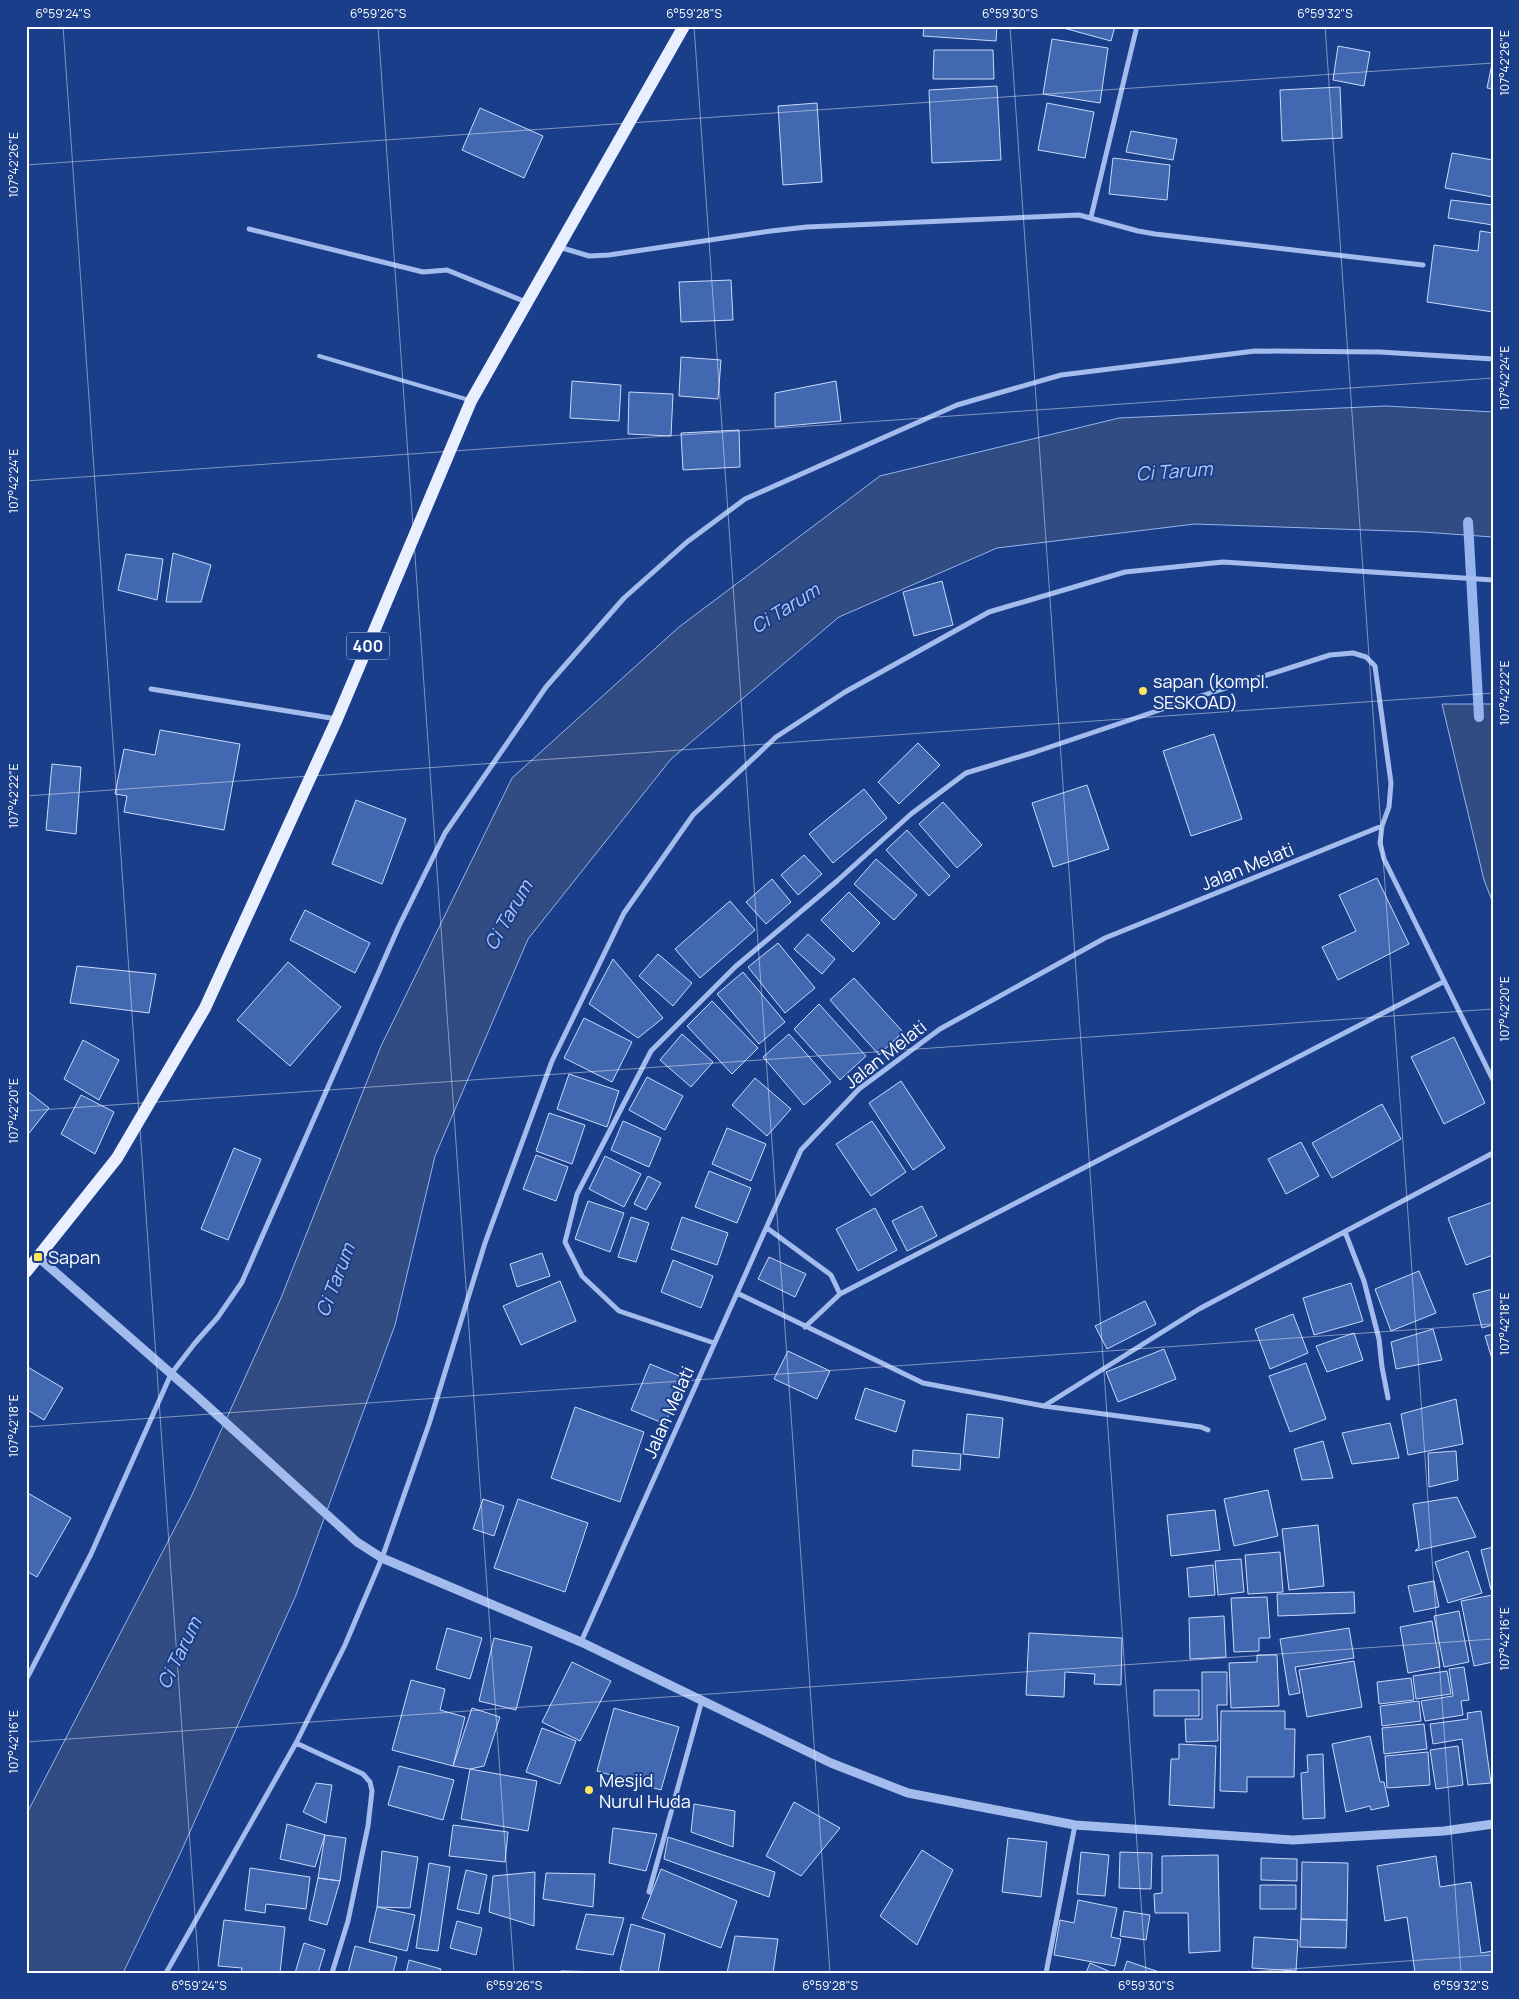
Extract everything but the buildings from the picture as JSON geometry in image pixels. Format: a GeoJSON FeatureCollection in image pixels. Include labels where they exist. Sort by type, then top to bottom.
{"type":"FeatureCollection","features":[{"type":"Feature","properties":{"kind":"main road","name":"400"},"geometry":{"type":"LineString","coordinates":[[26,1272],[117,1158],[205,1008],[337,719],[471,401],[684,26]]}},
{"type":"Feature","properties":{"kind":"street"},"geometry":{"type":"LineString","coordinates":[[1091,217],[1137,26]]}},
{"type":"Feature","properties":{"kind":"street"},"geometry":{"type":"LineString","coordinates":[[559,247],[589,256],[609,255],[807,227],[1059,215],[1091,217],[1138,231],[1156,234],[1423,265]]}},
{"type":"Feature","properties":{"kind":"street"},"geometry":{"type":"LineString","coordinates":[[248,229],[423,272],[447,270],[527,302]]}},
{"type":"Feature","properties":{"kind":"street"},"geometry":{"type":"LineString","coordinates":[[26,1680],[91,1554],[171,1374],[218,1317],[242,1282],[399,926],[445,833],[546,687],[624,598],[687,542],[745,499],[957,405],[1061,375],[1255,351],[1380,352],[1493,359]]}},
{"type":"Feature","properties":{"kind":"street"},"geometry":{"type":"LineString","coordinates":[[166,1973],[296,1743],[345,1645],[382,1558],[429,1424],[485,1244],[552,1061],[624,912],[693,815],[776,737],[845,692],[989,612],[1125,572],[1223,562],[1493,580]]}},
{"type":"Feature","properties":{"kind":"street"},"geometry":{"type":"LineString","coordinates":[[714,1343],[619,1311],[582,1276],[565,1242],[577,1194],[651,1051],[735,967],[837,881],[911,814],[966,773],[1320,658],[1354,653],[1366,658],[1375,666],[1392,783],[1389,807],[1382,826],[1380,843],[1384,859],[1493,1080]]}},
{"type":"Feature","properties":{"kind":"street"},"geometry":{"type":"LineString","coordinates":[[151,688],[337,719]]}},
{"type":"Feature","properties":{"kind":"street","name":"Jalan Melati"},"geometry":{"type":"LineString","coordinates":[[581,1642],[801,1150],[858,1089],[940,1029],[1105,938],[1382,826]]}},
{"type":"Feature","properties":{"kind":"street"},"geometry":{"type":"LineString","coordinates":[[805,1327],[840,1294],[1444,982]]}},
{"type":"Feature","properties":{"kind":"street"},"geometry":{"type":"LineString","coordinates":[[1044,1406],[1199,1309],[1493,1153]]}},
{"type":"Feature","properties":{"kind":"street"},"geometry":{"type":"LineString","coordinates":[[766,1228],[831,1275],[840,1294]]}},
{"type":"Feature","properties":{"kind":"street"},"geometry":{"type":"LineString","coordinates":[[1345,1232],[1364,1281],[1379,1339],[1388,1398]]}},
{"type":"Feature","properties":{"kind":"street"},"geometry":{"type":"LineString","coordinates":[[38,1257],[192,1392],[357,1542],[382,1558],[581,1642],[702,1700],[730,1716],[831,1763],[908,1793],[1075,1825],[1293,1840],[1444,1831],[1493,1824]]}},
{"type":"Feature","properties":{"kind":"street"},"geometry":{"type":"LineString","coordinates":[[737,1293],[923,1382],[1044,1406],[1201,1427],[1208,1430]]}},
{"type":"Feature","properties":{"kind":"street"},"geometry":{"type":"LineString","coordinates":[[649,1892],[702,1700]]}},
{"type":"Feature","properties":{"kind":"street"},"geometry":{"type":"LineString","coordinates":[[296,1743],[363,1774],[370,1782],[372,1790],[368,1826],[350,1911],[332,1973]]}},
{"type":"Feature","properties":{"kind":"street"},"geometry":{"type":"LineString","coordinates":[[1046,1973],[1075,1825]]}},
{"type":"Feature","properties":{"kind":"lane"},"geometry":{"type":"LineString","coordinates":[[319,356],[471,401]]}},
{"type":"Feature","properties":{"kind":"water","name":"Ci Tarum"},"geometry":{"type":"Polygon","coordinates":[[[1386,406],[1493,412],[1493,537],[1423,532],[1195,524],[997,548],[839,617],[671,759],[528,939],[435,1156],[395,1325],[296,1595],[180,1854],[123,1973],[26,1973],[26,1815],[191,1497],[281,1298],[381,1046],[512,778],[679,627],[880,476],[1119,418],[1386,406]]]}},
{"type":"Feature","properties":{"kind":"water"},"geometry":{"type":"Polygon","coordinates":[[[1442,704],[1493,704],[1493,903],[1484,880],[1442,704]]]}},
{"type":"Feature","properties":{"kind":"waterway"},"geometry":{"type":"LineString","coordinates":[[1468,522],[1479,717]]}},
{"type":"Feature","properties":{"kind":"place","name":"sapan (kompl. SESKOAD)"},"geometry":{"type":"Point","coordinates":[1143,691]}},
{"type":"Feature","properties":{"kind":"place","name":"Sapan"},"geometry":{"type":"Point","coordinates":[38,1257]}},
{"type":"Feature","properties":{"kind":"place","name":"Mesjid Nurul Huda"},"geometry":{"type":"Point","coordinates":[589,1790]}}]}
